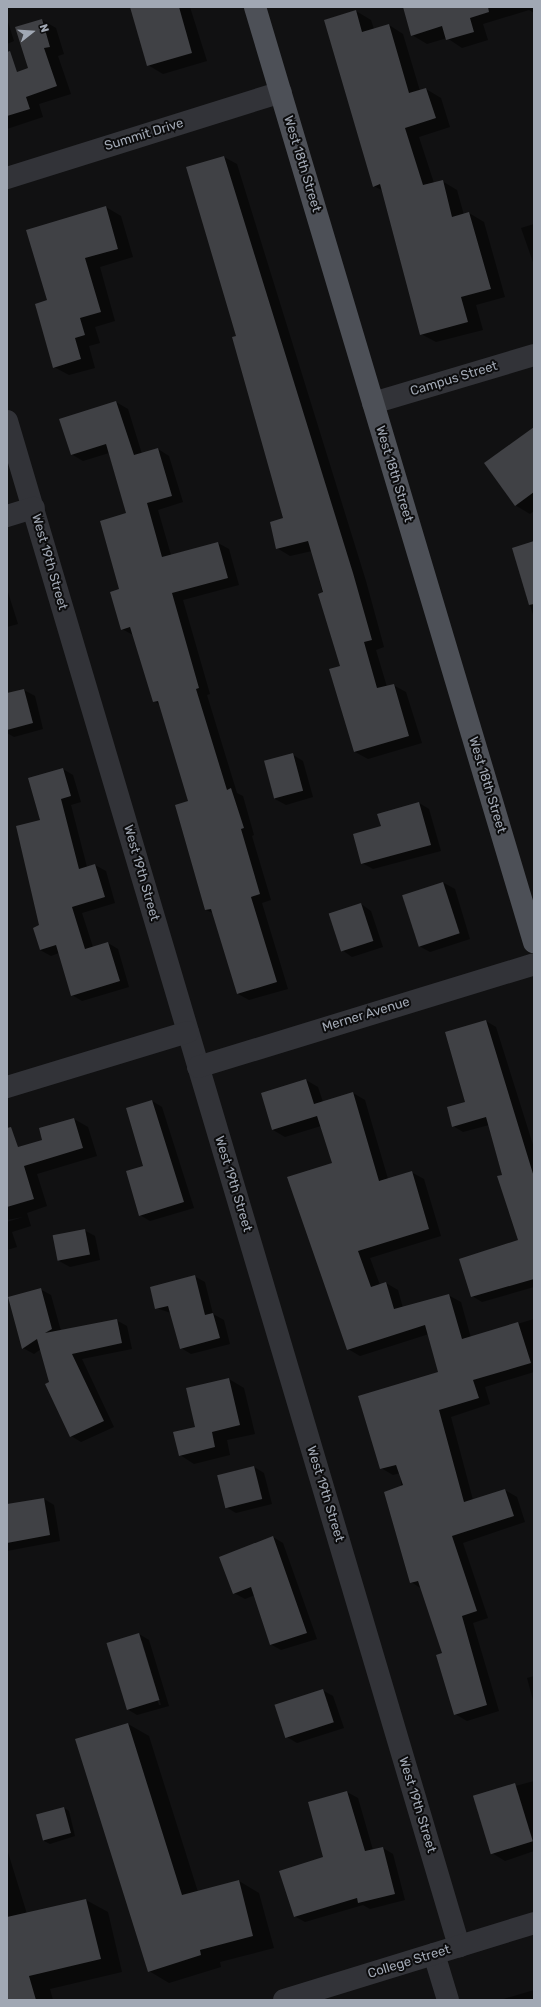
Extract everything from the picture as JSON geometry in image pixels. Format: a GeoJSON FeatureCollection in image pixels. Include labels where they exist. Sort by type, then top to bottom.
{"type":"FeatureCollection","features":[{"type":"Feature","properties":{"kind":"main road","name":"West 18th Street"},"geometry":{"type":"LineString","coordinates":[[256,7],[534,942]]}},
{"type":"Feature","properties":{"kind":"street","name":"Summit Drive"},"geometry":{"type":"LineString","coordinates":[[7,178],[281,92]]}},
{"type":"Feature","properties":{"kind":"street","name":"Campus Street"},"geometry":{"type":"LineString","coordinates":[[373,404],[534,355]]}},
{"type":"Feature","properties":{"kind":"street","name":"West 19th Street"},"geometry":{"type":"LineString","coordinates":[[7,421],[459,1946]]}},
{"type":"Feature","properties":{"kind":"street"},"geometry":{"type":"LineString","coordinates":[[7,516],[34,508]]}},
{"type":"Feature","properties":{"kind":"street","name":"Merner Avenue"},"geometry":{"type":"LineString","coordinates":[[198,1067],[534,964]]}},
{"type":"Feature","properties":{"kind":"street"},"geometry":{"type":"LineString","coordinates":[[7,1086],[188,1032]]}},
{"type":"Feature","properties":{"kind":"street","name":"College Street"},"geometry":{"type":"LineString","coordinates":[[284,2000],[534,1923]]}},
{"type":"Feature","properties":{"kind":"street"},"geometry":{"type":"LineString","coordinates":[[434,1954],[448,2000]]}},
{"type":"Feature","properties":{"kind":"building"},"geometry":{"type":"Polygon","coordinates":[[[130,7],[179,7],[192,53],[147,66],[130,7]]]}},
{"type":"Feature","properties":{"kind":"building"},"geometry":{"type":"Polygon","coordinates":[[[403,7],[488,7],[489,12],[470,18],[474,32],[446,40],[442,26],[411,36],[403,7]]]}},
{"type":"Feature","properties":{"kind":"building"},"geometry":{"type":"Polygon","coordinates":[[[356,10],[362,32],[389,24],[409,93],[426,88],[436,118],[405,128],[423,185],[443,180],[452,217],[469,212],[491,289],[461,297],[468,322],[420,335],[380,184],[373,187],[324,20],[356,10]]]}},
{"type":"Feature","properties":{"kind":"building"},"geometry":{"type":"Polygon","coordinates":[[[42,19],[50,47],[44,48],[57,86],[26,97],[30,109],[7,116],[7,52],[10,51],[17,72],[28,68],[15,27],[42,19]]]}},
{"type":"Feature","properties":{"kind":"building"},"geometry":{"type":"Polygon","coordinates":[[[224,156],[353,573],[372,640],[364,642],[377,688],[394,684],[409,736],[354,752],[329,669],[340,666],[318,594],[323,592],[308,541],[276,549],[270,522],[283,518],[232,337],[236,336],[186,167],[224,156]]]}},
{"type":"Feature","properties":{"kind":"building"},"geometry":{"type":"Polygon","coordinates":[[[106,206],[118,249],[85,258],[101,312],[80,318],[85,335],[75,338],[81,359],[53,368],[35,304],[47,300],[26,230],[106,206]]]}},
{"type":"Feature","properties":{"kind":"building"},"geometry":{"type":"Polygon","coordinates":[[[116,401],[134,455],[158,448],[172,496],[147,503],[162,557],[218,542],[228,578],[172,593],[199,688],[196,689],[227,790],[231,788],[244,828],[241,829],[260,894],[251,897],[277,982],[237,994],[211,909],[205,910],[175,805],[188,801],[158,701],[153,702],[130,627],[121,630],[110,592],[119,589],[100,521],[126,513],[106,444],[71,455],[59,419],[116,401]]]}},
{"type":"Feature","properties":{"kind":"building"},"geometry":{"type":"Polygon","coordinates":[[[534,427],[534,492],[515,506],[484,463],[534,427]]]}},
{"type":"Feature","properties":{"kind":"building"},"geometry":{"type":"Polygon","coordinates":[[[534,541],[534,604],[529,605],[512,548],[534,541]]]}},
{"type":"Feature","properties":{"kind":"building"},"geometry":{"type":"Polygon","coordinates":[[[24,689],[33,723],[7,730],[7,693],[24,689]]]}},
{"type":"Feature","properties":{"kind":"building"},"geometry":{"type":"Polygon","coordinates":[[[293,753],[303,791],[274,798],[264,761],[293,753]]]}},
{"type":"Feature","properties":{"kind":"building"},"geometry":{"type":"Polygon","coordinates":[[[63,768],[71,796],[61,799],[79,869],[95,864],[105,897],[72,907],[85,949],[108,942],[120,981],[71,996],[56,945],[40,950],[33,928],[39,925],[16,826],[40,820],[28,778],[63,768]]]}},
{"type":"Feature","properties":{"kind":"building"},"geometry":{"type":"Polygon","coordinates":[[[419,802],[431,845],[361,864],[353,834],[381,826],[377,814],[419,802]]]}},
{"type":"Feature","properties":{"kind":"building"},"geometry":{"type":"Polygon","coordinates":[[[443,882],[460,933],[419,947],[402,895],[443,882]]]}},
{"type":"Feature","properties":{"kind":"building"},"geometry":{"type":"Polygon","coordinates":[[[361,903],[373,941],[341,952],[329,914],[361,903]]]}},
{"type":"Feature","properties":{"kind":"building"},"geometry":{"type":"Polygon","coordinates":[[[486,1020],[534,1177],[534,1279],[471,1297],[459,1259],[518,1240],[497,1176],[502,1175],[486,1117],[452,1127],[447,1107],[465,1102],[445,1032],[486,1020]]]}},
{"type":"Feature","properties":{"kind":"building"},"geometry":{"type":"Polygon","coordinates":[[[306,1079],[314,1104],[353,1092],[379,1181],[412,1171],[429,1229],[358,1251],[371,1287],[386,1282],[394,1309],[449,1294],[462,1339],[518,1322],[531,1363],[473,1380],[479,1398],[439,1410],[464,1502],[505,1489],[514,1516],[452,1536],[477,1611],[462,1616],[487,1705],[454,1715],[436,1655],[442,1653],[418,1581],[410,1583],[384,1492],[403,1485],[396,1465],[380,1469],[358,1396],[438,1372],[425,1325],[347,1350],[287,1177],[332,1163],[317,1116],[272,1130],[261,1093],[306,1079]]]}},
{"type":"Feature","properties":{"kind":"building"},"geometry":{"type":"Polygon","coordinates":[[[152,1100],[184,1202],[139,1216],[126,1171],[143,1166],[126,1108],[152,1100]]]}},
{"type":"Feature","properties":{"kind":"building"},"geometry":{"type":"Polygon","coordinates":[[[74,1118],[83,1148],[24,1166],[34,1199],[7,1207],[7,1128],[11,1127],[18,1147],[42,1140],[39,1128],[74,1118]]]}},
{"type":"Feature","properties":{"kind":"building"},"geometry":{"type":"Polygon","coordinates":[[[85,1229],[90,1255],[58,1261],[53,1235],[85,1229]]]}},
{"type":"Feature","properties":{"kind":"building"},"geometry":{"type":"Polygon","coordinates":[[[195,1275],[205,1315],[213,1313],[220,1338],[180,1349],[168,1306],[155,1309],[150,1287],[195,1275]]]}},
{"type":"Feature","properties":{"kind":"building"},"geometry":{"type":"Polygon","coordinates":[[[41,1288],[52,1329],[45,1333],[117,1319],[122,1343],[72,1354],[104,1421],[70,1437],[45,1384],[49,1382],[37,1339],[22,1349],[8,1297],[41,1288]]]}},
{"type":"Feature","properties":{"kind":"building"},"geometry":{"type":"Polygon","coordinates":[[[229,1378],[240,1425],[212,1432],[215,1447],[179,1456],[173,1432],[195,1427],[186,1388],[229,1378]]]}},
{"type":"Feature","properties":{"kind":"building"},"geometry":{"type":"Polygon","coordinates":[[[254,1466],[262,1499],[225,1508],[217,1475],[254,1466]]]}},
{"type":"Feature","properties":{"kind":"building"},"geometry":{"type":"Polygon","coordinates":[[[44,1498],[50,1535],[7,1543],[7,1504],[44,1498]]]}},
{"type":"Feature","properties":{"kind":"building"},"geometry":{"type":"Polygon","coordinates":[[[273,1536],[307,1633],[270,1645],[251,1587],[233,1594],[219,1557],[273,1536]]]}},
{"type":"Feature","properties":{"kind":"building"},"geometry":{"type":"Polygon","coordinates":[[[139,1633],[159,1700],[127,1710],[106,1643],[139,1633]]]}},
{"type":"Feature","properties":{"kind":"building"},"geometry":{"type":"Polygon","coordinates":[[[323,1689],[334,1722],[285,1738],[274,1705],[323,1689]]]}},
{"type":"Feature","properties":{"kind":"building"},"geometry":{"type":"Polygon","coordinates":[[[128,1723],[182,1895],[239,1880],[253,1936],[200,1950],[201,1955],[148,1972],[75,1739],[128,1723]]]}},
{"type":"Feature","properties":{"kind":"building"},"geometry":{"type":"Polygon","coordinates":[[[515,1783],[533,1841],[491,1854],[473,1796],[515,1783]]]}},
{"type":"Feature","properties":{"kind":"building"},"geometry":{"type":"Polygon","coordinates":[[[347,1791],[365,1851],[383,1847],[395,1894],[358,1903],[357,1898],[294,1917],[279,1871],[323,1857],[308,1802],[347,1791]]]}},
{"type":"Feature","properties":{"kind":"building"},"geometry":{"type":"Polygon","coordinates":[[[64,1807],[71,1833],[43,1841],[36,1815],[64,1807]]]}},
{"type":"Feature","properties":{"kind":"building"},"geometry":{"type":"Polygon","coordinates":[[[86,1899],[101,1959],[29,1976],[36,2000],[7,2000],[7,1917],[86,1899]]]}}]}
